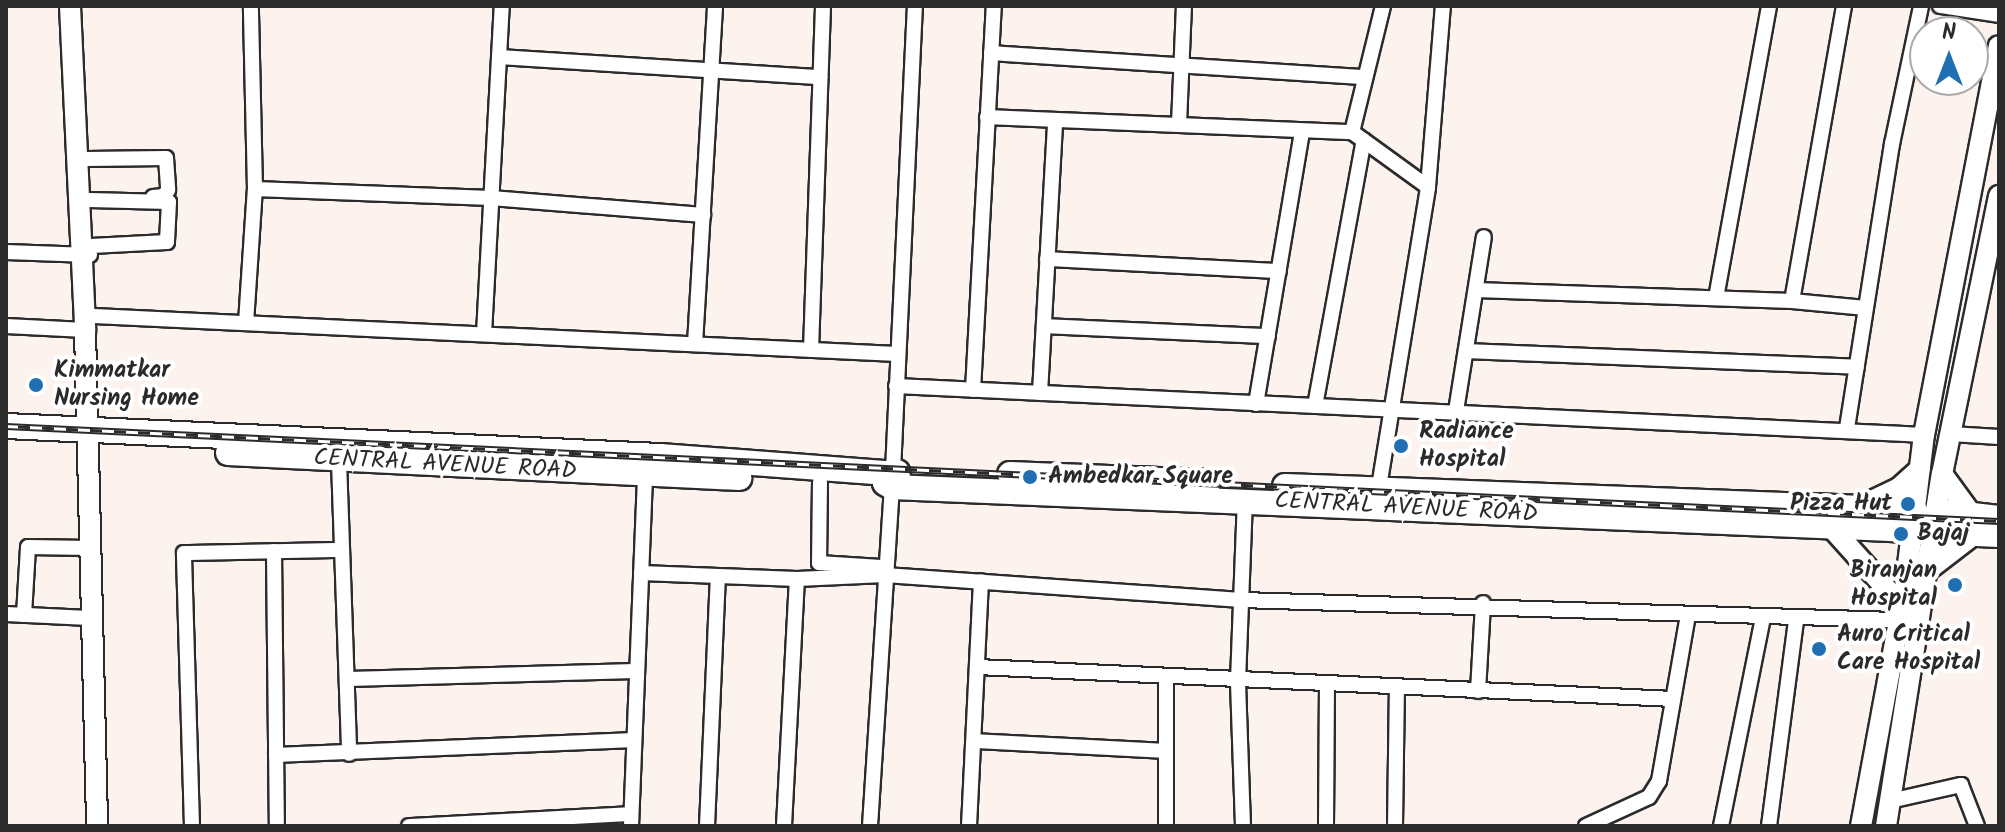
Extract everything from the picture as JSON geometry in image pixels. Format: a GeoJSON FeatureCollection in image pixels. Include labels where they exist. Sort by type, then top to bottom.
{"type":"FeatureCollection","features":[{"type":"Feature","properties":{"kind":"main road"},"geometry":{"type":"LineString","coordinates":[[70,6],[87,252],[109,826]]}},
{"type":"Feature","properties":{"kind":"main road"},"geometry":{"type":"LineString","coordinates":[[80,6],[87,159],[87,252]]}},
{"type":"Feature","properties":{"kind":"main road"},"geometry":{"type":"LineString","coordinates":[[1886,826],[1929,569],[1920,469],[1924,435],[1999,46]]}},
{"type":"Feature","properties":{"kind":"main road"},"geometry":{"type":"LineString","coordinates":[[1861,826],[1899,612],[1942,474],[1998,203]]}},
{"type":"Feature","properties":{"kind":"main road"},"geometry":{"type":"LineString","coordinates":[[6,426],[92,437],[660,456],[893,479],[1069,474],[1857,508],[1982,528]]}},
{"type":"Feature","properties":{"kind":"main road"},"geometry":{"type":"LineString","coordinates":[[92,437],[89,618],[97,826]]}},
{"type":"Feature","properties":{"kind":"main road","name":"CENTRAL AVENUE ROAD"},"geometry":{"type":"LineString","coordinates":[[6,439],[92,437],[339,461],[820,482],[893,479],[1245,500],[1831,527],[1925,521]]}},
{"type":"Feature","properties":{"kind":"main road"},"geometry":{"type":"LineString","coordinates":[[1857,508],[1899,488],[1920,469]]}},
{"type":"Feature","properties":{"kind":"main road"},"geometry":{"type":"LineString","coordinates":[[1942,474],[1982,528]]}},
{"type":"Feature","properties":{"kind":"main road"},"geometry":{"type":"LineString","coordinates":[[1929,569],[1999,518]]}},
{"type":"Feature","properties":{"kind":"main road"},"geometry":{"type":"LineString","coordinates":[[1831,527],[1899,612]]}},
{"type":"Feature","properties":{"kind":"street"},"geometry":{"type":"LineString","coordinates":[[246,323],[255,189],[251,6]]}},
{"type":"Feature","properties":{"kind":"street"},"geometry":{"type":"LineString","coordinates":[[484,334],[502,6]]}},
{"type":"Feature","properties":{"kind":"street"},"geometry":{"type":"LineString","coordinates":[[695,344],[715,6]]}},
{"type":"Feature","properties":{"kind":"street"},"geometry":{"type":"LineString","coordinates":[[811,350],[823,6]]}},
{"type":"Feature","properties":{"kind":"street"},"geometry":{"type":"LineString","coordinates":[[870,826],[893,479],[915,6]]}},
{"type":"Feature","properties":{"kind":"street"},"geometry":{"type":"LineString","coordinates":[[973,390],[994,6]]}},
{"type":"Feature","properties":{"kind":"street"},"geometry":{"type":"LineString","coordinates":[[1179,124],[1184,6]]}},
{"type":"Feature","properties":{"kind":"street"},"geometry":{"type":"LineString","coordinates":[[1315,406],[1365,77],[1383,6]]}},
{"type":"Feature","properties":{"kind":"street"},"geometry":{"type":"LineString","coordinates":[[1379,487],[1428,187],[1443,6]]}},
{"type":"Feature","properties":{"kind":"street"},"geometry":{"type":"LineString","coordinates":[[1716,298],[1769,6]]}},
{"type":"Feature","properties":{"kind":"street"},"geometry":{"type":"LineString","coordinates":[[1792,301],[1844,6]]}},
{"type":"Feature","properties":{"kind":"street"},"geometry":{"type":"LineString","coordinates":[[1847,428],[1921,6]]}},
{"type":"Feature","properties":{"kind":"street"},"geometry":{"type":"LineString","coordinates":[[1940,6],[1999,15]]}},
{"type":"Feature","properties":{"kind":"street"},"geometry":{"type":"LineString","coordinates":[[991,53],[1365,77]]}},
{"type":"Feature","properties":{"kind":"street"},"geometry":{"type":"LineString","coordinates":[[499,57],[820,77]]}},
{"type":"Feature","properties":{"kind":"street"},"geometry":{"type":"LineString","coordinates":[[987,117],[1055,122],[1179,124],[1358,136],[1428,187]]}},
{"type":"Feature","properties":{"kind":"street"},"geometry":{"type":"LineString","coordinates":[[1040,393],[1055,122]]}},
{"type":"Feature","properties":{"kind":"street"},"geometry":{"type":"LineString","coordinates":[[1256,404],[1302,131]]}},
{"type":"Feature","properties":{"kind":"street"},"geometry":{"type":"LineString","coordinates":[[87,159],[163,157],[168,161],[164,196],[88,197]]}},
{"type":"Feature","properties":{"kind":"street"},"geometry":{"type":"LineString","coordinates":[[255,189],[491,198],[703,215]]}},
{"type":"Feature","properties":{"kind":"street"},"geometry":{"type":"LineString","coordinates":[[6,252],[87,252],[167,242],[169,202],[88,197]]}},
{"type":"Feature","properties":{"kind":"street"},"geometry":{"type":"LineString","coordinates":[[1456,411],[1484,237]]}},
{"type":"Feature","properties":{"kind":"street"},"geometry":{"type":"LineString","coordinates":[[1047,259],[1279,271]]}},
{"type":"Feature","properties":{"kind":"street"},"geometry":{"type":"LineString","coordinates":[[1476,290],[1792,301],[1866,308]]}},
{"type":"Feature","properties":{"kind":"street"},"geometry":{"type":"LineString","coordinates":[[6,326],[246,323],[897,354]]}},
{"type":"Feature","properties":{"kind":"street"},"geometry":{"type":"LineString","coordinates":[[1044,326],[1268,336]]}},
{"type":"Feature","properties":{"kind":"street"},"geometry":{"type":"LineString","coordinates":[[1466,351],[1857,367]]}},
{"type":"Feature","properties":{"kind":"street"},"geometry":{"type":"LineString","coordinates":[[896,386],[1847,428],[1924,435]]}},
{"type":"Feature","properties":{"kind":"street"},"geometry":{"type":"LineString","coordinates":[[1951,434],[1999,437]]}},
{"type":"Feature","properties":{"kind":"street"},"geometry":{"type":"LineString","coordinates":[[339,461],[349,754]]}},
{"type":"Feature","properties":{"kind":"street"},"geometry":{"type":"LineString","coordinates":[[409,826],[631,820],[645,474]]}},
{"type":"Feature","properties":{"kind":"street"},"geometry":{"type":"LineString","coordinates":[[820,482],[819,563],[885,571],[1241,600],[1483,603],[1796,620],[1899,612]]}},
{"type":"Feature","properties":{"kind":"street"},"geometry":{"type":"LineString","coordinates":[[1243,826],[1238,681],[1245,500]]}},
{"type":"Feature","properties":{"kind":"street"},"geometry":{"type":"LineString","coordinates":[[24,615],[28,547],[90,548]]}},
{"type":"Feature","properties":{"kind":"street"},"geometry":{"type":"LineString","coordinates":[[192,826],[184,553],[340,550]]}},
{"type":"Feature","properties":{"kind":"street"},"geometry":{"type":"LineString","coordinates":[[274,551],[277,826]]}},
{"type":"Feature","properties":{"kind":"street"},"geometry":{"type":"LineString","coordinates":[[641,573],[797,579],[885,571]]}},
{"type":"Feature","properties":{"kind":"street"},"geometry":{"type":"LineString","coordinates":[[707,826],[718,576]]}},
{"type":"Feature","properties":{"kind":"street"},"geometry":{"type":"LineString","coordinates":[[784,826],[797,579]]}},
{"type":"Feature","properties":{"kind":"street"},"geometry":{"type":"LineString","coordinates":[[969,826],[981,581]]}},
{"type":"Feature","properties":{"kind":"street"},"geometry":{"type":"LineString","coordinates":[[1478,691],[1483,603]]}},
{"type":"Feature","properties":{"kind":"street"},"geometry":{"type":"LineString","coordinates":[[6,614],[89,618]]}},
{"type":"Feature","properties":{"kind":"street"},"geometry":{"type":"LineString","coordinates":[[1586,826],[1649,797],[1659,781],[1688,614]]}},
{"type":"Feature","properties":{"kind":"street"},"geometry":{"type":"LineString","coordinates":[[1721,826],[1763,618]]}},
{"type":"Feature","properties":{"kind":"street"},"geometry":{"type":"LineString","coordinates":[[1769,826],[1796,620]]}},
{"type":"Feature","properties":{"kind":"street"},"geometry":{"type":"LineString","coordinates":[[977,667],[1166,679],[1673,699]]}},
{"type":"Feature","properties":{"kind":"street"},"geometry":{"type":"LineString","coordinates":[[347,679],[637,671]]}},
{"type":"Feature","properties":{"kind":"street"},"geometry":{"type":"LineString","coordinates":[[1166,679],[1166,826]]}},
{"type":"Feature","properties":{"kind":"street"},"geometry":{"type":"LineString","coordinates":[[1326,826],[1327,684]]}},
{"type":"Feature","properties":{"kind":"street"},"geometry":{"type":"LineString","coordinates":[[1395,826],[1397,687]]}},
{"type":"Feature","properties":{"kind":"street"},"geometry":{"type":"LineString","coordinates":[[276,755],[634,740]]}},
{"type":"Feature","properties":{"kind":"street"},"geometry":{"type":"LineString","coordinates":[[974,741],[1165,751]]}},
{"type":"Feature","properties":{"kind":"street"},"geometry":{"type":"LineString","coordinates":[[1890,801],[1961,785],[1977,826]]}},
{"type":"Feature","properties":{"kind":"railway"},"geometry":{"type":"LineString","coordinates":[[6,426],[1999,521]]}},
{"type":"Feature","properties":{"kind":"place","name":"Kimmatkar Nursing Home"},"geometry":{"type":"Point","coordinates":[36,385]}},
{"type":"Feature","properties":{"kind":"place","name":"Radiance Hospital"},"geometry":{"type":"Point","coordinates":[1401,446]}},
{"type":"Feature","properties":{"kind":"place","name":"Ambedkar Square"},"geometry":{"type":"Point","coordinates":[1030,477]}},
{"type":"Feature","properties":{"kind":"place","name":"Pizza Hut"},"geometry":{"type":"Point","coordinates":[1908,504]}},
{"type":"Feature","properties":{"kind":"place","name":"Bajaj"},"geometry":{"type":"Point","coordinates":[1901,534]}},
{"type":"Feature","properties":{"kind":"place","name":"Biranjan Hospital"},"geometry":{"type":"Point","coordinates":[1955,585]}},
{"type":"Feature","properties":{"kind":"place","name":"Auro Critical Care Hospital"},"geometry":{"type":"Point","coordinates":[1819,649]}}]}
